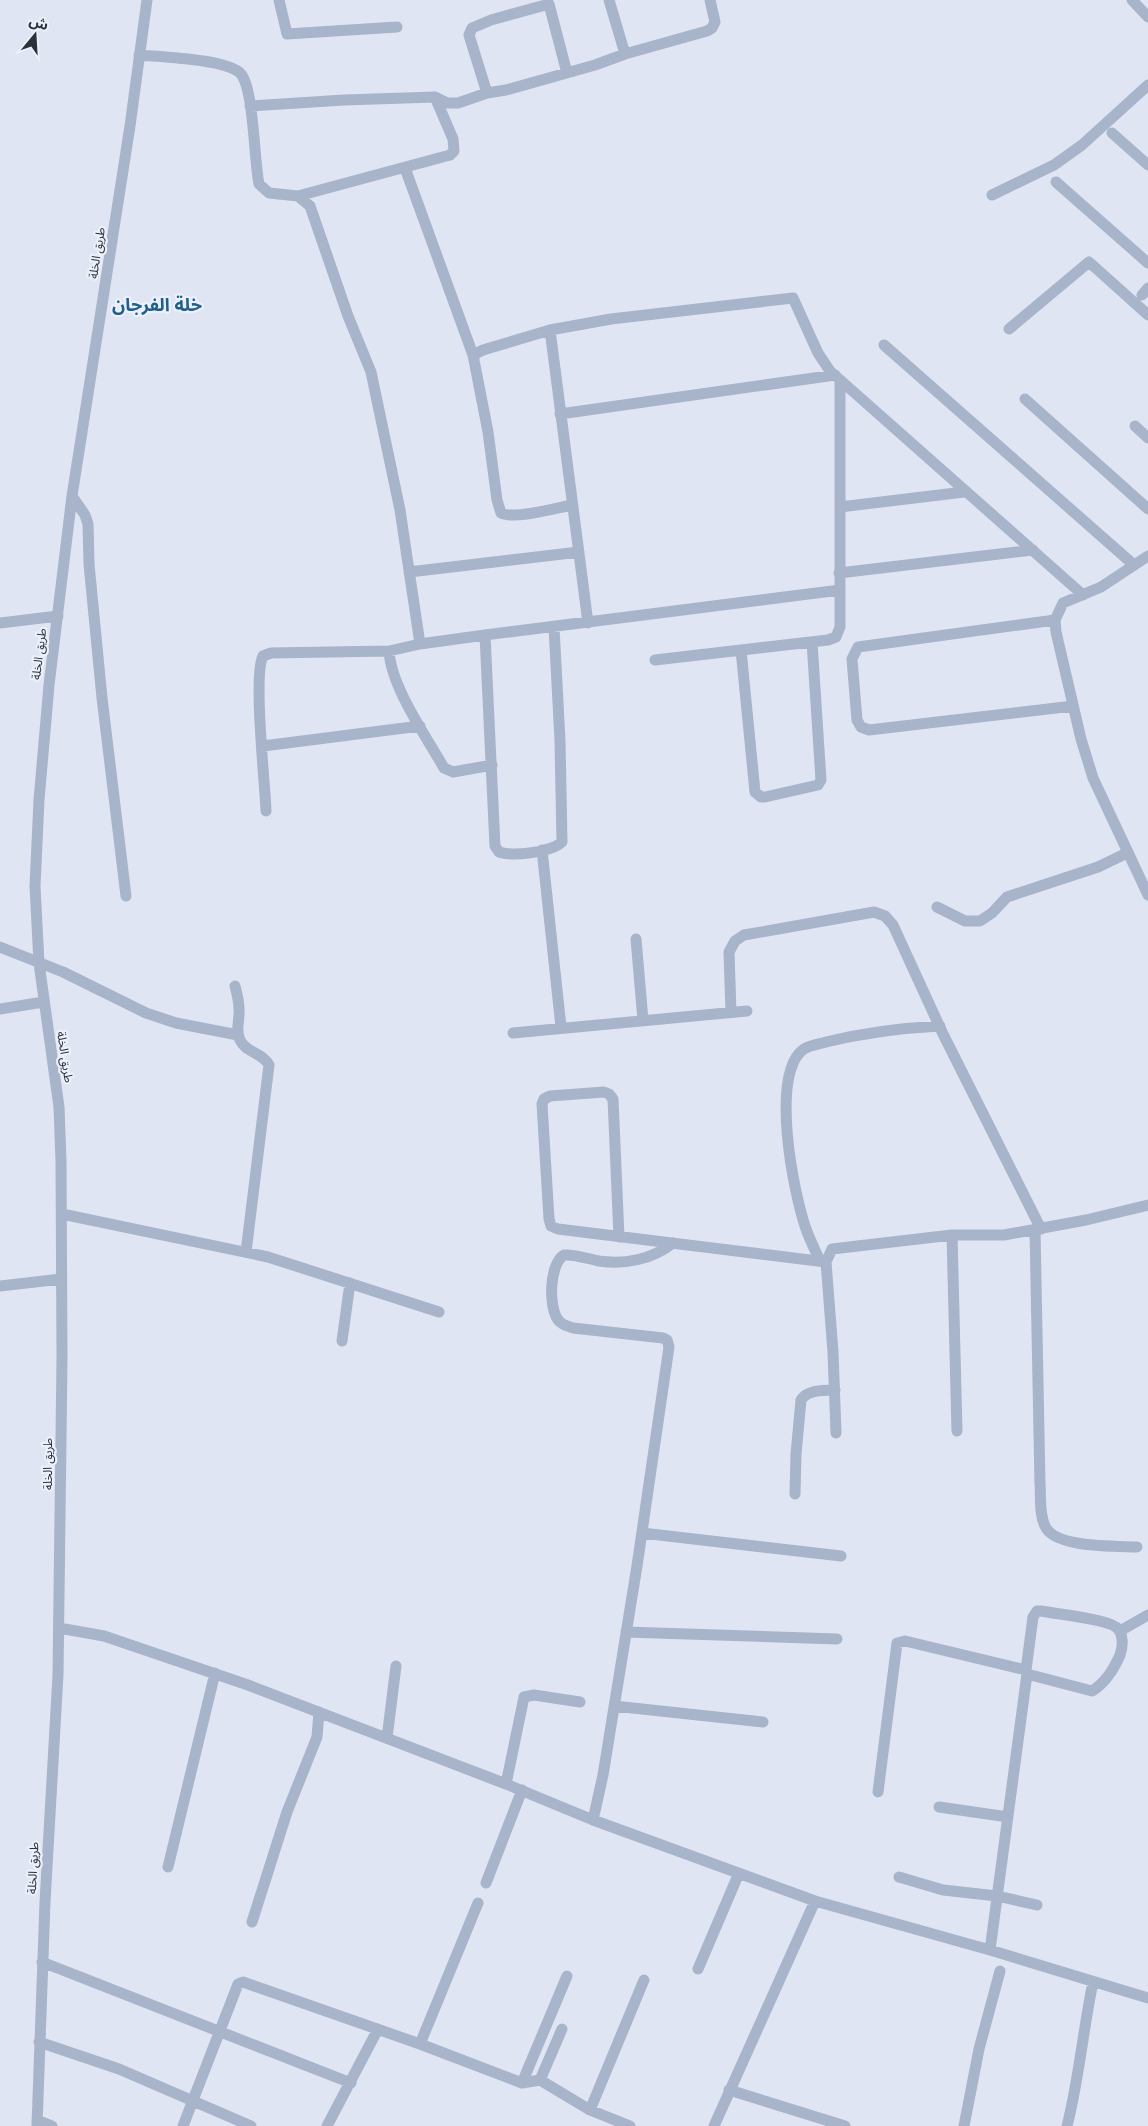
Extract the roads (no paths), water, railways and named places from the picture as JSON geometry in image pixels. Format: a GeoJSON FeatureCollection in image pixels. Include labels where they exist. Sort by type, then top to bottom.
{"type":"FeatureCollection","features":[{"type":"Feature","properties":{"kind":"street","name":"طريق الخلة"},"geometry":{"type":"LineString","coordinates":[[37,2123],[42,1962],[59,1628],[62,1358],[60,1279],[62,1214],[59,1107],[43,1002],[35,886],[39,800],[49,685],[72,496],[129,135],[147,0]]}},
{"type":"Feature","properties":{"kind":"street"},"geometry":{"type":"LineString","coordinates":[[279,0],[287,34],[397,27]]}},
{"type":"Feature","properties":{"kind":"street"},"geometry":{"type":"LineString","coordinates":[[609,0],[625,54]]}},
{"type":"Feature","properties":{"kind":"street"},"geometry":{"type":"LineString","coordinates":[[250,106],[435,97],[447,103],[458,103],[486,93],[506,90],[567,73],[712,28],[715,22],[710,0]]}},
{"type":"Feature","properties":{"kind":"street"},"geometry":{"type":"LineString","coordinates":[[1132,0],[1148,17]]}},
{"type":"Feature","properties":{"kind":"street"},"geometry":{"type":"LineString","coordinates":[[486,93],[469,31],[491,20],[549,2],[567,73]]}},
{"type":"Feature","properties":{"kind":"street"},"geometry":{"type":"LineString","coordinates":[[139,55],[211,63],[239,72],[246,81],[259,184],[269,193],[298,196],[450,155],[454,151],[453,139],[435,97]]}},
{"type":"Feature","properties":{"kind":"street"},"geometry":{"type":"LineString","coordinates":[[992,195],[1054,165],[1082,145],[1148,85]]}},
{"type":"Feature","properties":{"kind":"street"},"geometry":{"type":"LineString","coordinates":[[1112,133],[1148,165]]}},
{"type":"Feature","properties":{"kind":"street"},"geometry":{"type":"LineString","coordinates":[[405,168],[473,355],[501,513],[506,516],[572,506]]}},
{"type":"Feature","properties":{"kind":"street"},"geometry":{"type":"LineString","coordinates":[[1056,182],[1148,263]]}},
{"type":"Feature","properties":{"kind":"street"},"geometry":{"type":"LineString","coordinates":[[298,196],[310,206],[348,316],[371,372],[400,510],[420,644]]}},
{"type":"Feature","properties":{"kind":"street"},"geometry":{"type":"LineString","coordinates":[[1009,329],[1088,262],[1148,315]]}},
{"type":"Feature","properties":{"kind":"street"},"geometry":{"type":"LineString","coordinates":[[473,355],[483,350],[550,330],[611,319],[793,298],[818,353],[838,377],[964,492],[1083,595]]}},
{"type":"Feature","properties":{"kind":"street"},"geometry":{"type":"LineString","coordinates":[[550,330],[588,623]]}},
{"type":"Feature","properties":{"kind":"street"},"geometry":{"type":"LineString","coordinates":[[884,345],[1134,565]]}},
{"type":"Feature","properties":{"kind":"street"},"geometry":{"type":"LineString","coordinates":[[560,414],[838,377]]}},
{"type":"Feature","properties":{"kind":"street"},"geometry":{"type":"LineString","coordinates":[[655,660],[812,642],[834,638],[838,632],[840,627],[840,507],[838,377]]}},
{"type":"Feature","properties":{"kind":"street"},"geometry":{"type":"LineString","coordinates":[[1026,399],[1148,509]]}},
{"type":"Feature","properties":{"kind":"street"},"geometry":{"type":"LineString","coordinates":[[1135,426],[1148,438]]}},
{"type":"Feature","properties":{"kind":"street"},"geometry":{"type":"LineString","coordinates":[[840,507],[964,492]]}},
{"type":"Feature","properties":{"kind":"street"},"geometry":{"type":"LineString","coordinates":[[72,496],[85,515],[88,524],[89,564],[102,698],[126,896]]}},
{"type":"Feature","properties":{"kind":"street"},"geometry":{"type":"LineString","coordinates":[[839,573],[1033,550]]}},
{"type":"Feature","properties":{"kind":"street"},"geometry":{"type":"LineString","coordinates":[[409,572],[579,552]]}},
{"type":"Feature","properties":{"kind":"street"},"geometry":{"type":"LineString","coordinates":[[1148,556],[1101,587],[1063,604],[1058,610],[1055,620],[1058,649],[1093,778],[1148,895]]}},
{"type":"Feature","properties":{"kind":"street"},"geometry":{"type":"LineString","coordinates":[[266,811],[260,696],[260,661],[263,656],[271,653],[389,651],[420,644],[485,635],[840,590]]}},
{"type":"Feature","properties":{"kind":"street"},"geometry":{"type":"LineString","coordinates":[[0,623],[58,616]]}},
{"type":"Feature","properties":{"kind":"street"},"geometry":{"type":"LineString","coordinates":[[1055,620],[862,645],[858,648],[852,659],[857,720],[861,727],[869,730],[1073,706]]}},
{"type":"Feature","properties":{"kind":"street"},"geometry":{"type":"LineString","coordinates":[[485,635],[496,849],[510,855],[542,850],[560,844],[562,840],[560,741],[554,627]]}},
{"type":"Feature","properties":{"kind":"street"},"geometry":{"type":"LineString","coordinates":[[741,650],[756,792],[761,797],[818,785],[821,780],[812,642]]}},
{"type":"Feature","properties":{"kind":"street"},"geometry":{"type":"LineString","coordinates":[[389,651],[392,669],[401,691],[444,768],[453,772],[492,765]]}},
{"type":"Feature","properties":{"kind":"street"},"geometry":{"type":"LineString","coordinates":[[263,746],[420,726]]}},
{"type":"Feature","properties":{"kind":"street"},"geometry":{"type":"LineString","coordinates":[[542,850],[561,1027]]}},
{"type":"Feature","properties":{"kind":"street"},"geometry":{"type":"LineString","coordinates":[[937,906],[965,920],[980,920],[992,913],[1007,897],[1098,867],[1127,853]]}},
{"type":"Feature","properties":{"kind":"street"},"geometry":{"type":"LineString","coordinates":[[731,1012],[729,952],[734,941],[744,935],[874,912],[885,916],[893,925],[1038,1229],[1040,1484],[1042,1519],[1047,1532],[1063,1541],[1136,1548]]}},
{"type":"Feature","properties":{"kind":"street"},"geometry":{"type":"LineString","coordinates":[[636,938],[642,1020]]}},
{"type":"Feature","properties":{"kind":"street"},"geometry":{"type":"LineString","coordinates":[[0,947],[70,975],[146,1013],[176,1023],[238,1035]]}},
{"type":"Feature","properties":{"kind":"street"},"geometry":{"type":"LineString","coordinates":[[235,986],[240,1011],[238,1035],[243,1044],[267,1060],[269,1065],[246,1252]]}},
{"type":"Feature","properties":{"kind":"street"},"geometry":{"type":"LineString","coordinates":[[0,1009],[43,1002]]}},
{"type":"Feature","properties":{"kind":"street"},"geometry":{"type":"LineString","coordinates":[[513,1033],[747,1011]]}},
{"type":"Feature","properties":{"kind":"street"},"geometry":{"type":"LineString","coordinates":[[836,1433],[835,1390],[823,1261],[806,1229],[792,1166],[785,1105],[787,1088],[796,1059],[803,1050],[809,1047],[902,1028],[940,1026]]}},
{"type":"Feature","properties":{"kind":"street"},"geometry":{"type":"LineString","coordinates":[[619,1237],[613,1099],[604,1092],[550,1096],[544,1099],[542,1104],[549,1219],[552,1226],[558,1230],[823,1261]]}},
{"type":"Feature","properties":{"kind":"street"},"geometry":{"type":"LineString","coordinates":[[823,1261],[829,1253],[837,1248],[886,1244],[952,1235],[1004,1235],[1148,1205]]}},
{"type":"Feature","properties":{"kind":"street"},"geometry":{"type":"LineString","coordinates":[[62,1214],[246,1252],[439,1312]]}},
{"type":"Feature","properties":{"kind":"street"},"geometry":{"type":"LineString","coordinates":[[952,1235],[957,1431]]}},
{"type":"Feature","properties":{"kind":"street"},"geometry":{"type":"LineString","coordinates":[[593,1820],[614,1706],[642,1533],[669,1343],[664,1338],[573,1328],[563,1324],[556,1315],[552,1293],[552,1276],[556,1262],[564,1255],[600,1261],[629,1260],[658,1254],[673,1243]]}},
{"type":"Feature","properties":{"kind":"street"},"geometry":{"type":"LineString","coordinates":[[0,1286],[60,1279]]}},
{"type":"Feature","properties":{"kind":"street"},"geometry":{"type":"LineString","coordinates":[[342,1341],[350,1283]]}},
{"type":"Feature","properties":{"kind":"street"},"geometry":{"type":"LineString","coordinates":[[795,1494],[796,1454],[803,1397],[813,1392],[835,1390]]}},
{"type":"Feature","properties":{"kind":"street"},"geometry":{"type":"LineString","coordinates":[[642,1533],[842,1556]]}},
{"type":"Feature","properties":{"kind":"street"},"geometry":{"type":"LineString","coordinates":[[878,1792],[897,1643],[905,1641],[1026,1672],[1092,1691],[1107,1678],[1116,1664],[1121,1652],[1122,1639],[1120,1631],[1109,1623],[1037,1611],[1033,1617],[1026,1672],[1008,1817],[990,1950]]}},
{"type":"Feature","properties":{"kind":"street"},"geometry":{"type":"LineString","coordinates":[[1120,1631],[1148,1616]]}},
{"type":"Feature","properties":{"kind":"street"},"geometry":{"type":"LineString","coordinates":[[59,1628],[104,1636],[215,1673],[522,1790],[593,1820],[815,1902],[990,1950],[1148,1998]]}},
{"type":"Feature","properties":{"kind":"street"},"geometry":{"type":"LineString","coordinates":[[626,1632],[837,1639]]}},
{"type":"Feature","properties":{"kind":"street"},"geometry":{"type":"LineString","coordinates":[[386,1738],[396,1666]]}},
{"type":"Feature","properties":{"kind":"street"},"geometry":{"type":"LineString","coordinates":[[168,1867],[215,1673]]}},
{"type":"Feature","properties":{"kind":"street"},"geometry":{"type":"LineString","coordinates":[[506,1784],[524,1697],[534,1695],[580,1702]]}},
{"type":"Feature","properties":{"kind":"street"},"geometry":{"type":"LineString","coordinates":[[614,1706],[763,1722]]}},
{"type":"Feature","properties":{"kind":"street"},"geometry":{"type":"LineString","coordinates":[[252,1922],[287,1812],[317,1736],[319,1712]]}},
{"type":"Feature","properties":{"kind":"street"},"geometry":{"type":"LineString","coordinates":[[486,1883],[522,1790]]}},
{"type":"Feature","properties":{"kind":"street"},"geometry":{"type":"LineString","coordinates":[[939,1807],[1008,1817]]}},
{"type":"Feature","properties":{"kind":"street"},"geometry":{"type":"LineString","coordinates":[[698,1969],[739,1874]]}},
{"type":"Feature","properties":{"kind":"street"},"geometry":{"type":"LineString","coordinates":[[899,1877],[943,1890],[997,1896],[1037,1905]]}},
{"type":"Feature","properties":{"kind":"street"},"geometry":{"type":"LineString","coordinates":[[714,2126],[815,1902]]}},
{"type":"Feature","properties":{"kind":"street"},"geometry":{"type":"LineString","coordinates":[[420,2044],[478,1903]]}},
{"type":"Feature","properties":{"kind":"street"},"geometry":{"type":"LineString","coordinates":[[42,1962],[351,2083]]}},
{"type":"Feature","properties":{"kind":"street"},"geometry":{"type":"LineString","coordinates":[[964,2126],[978,2049],[1000,1971]]}},
{"type":"Feature","properties":{"kind":"street"},"geometry":{"type":"LineString","coordinates":[[522,2083],[567,1976]]}},
{"type":"Feature","properties":{"kind":"street"},"geometry":{"type":"LineString","coordinates":[[590,2110],[644,1980]]}},
{"type":"Feature","properties":{"kind":"street"},"geometry":{"type":"LineString","coordinates":[[184,2126],[238,1984],[243,1982],[420,2044],[522,2083],[540,2080],[590,2110],[630,2126]]}},
{"type":"Feature","properties":{"kind":"street"},"geometry":{"type":"LineString","coordinates":[[1068,2126],[1093,1982]]}},
{"type":"Feature","properties":{"kind":"street"},"geometry":{"type":"LineString","coordinates":[[329,2125],[378,2029]]}},
{"type":"Feature","properties":{"kind":"street"},"geometry":{"type":"LineString","coordinates":[[540,2080],[562,2029]]}},
{"type":"Feature","properties":{"kind":"street"},"geometry":{"type":"LineString","coordinates":[[39,2042],[119,2069],[251,2126]]}},
{"type":"Feature","properties":{"kind":"street"},"geometry":{"type":"LineString","coordinates":[[730,2090],[845,2126]]}},
{"type":"Feature","properties":{"kind":"street"},"geometry":{"type":"LineString","coordinates":[[37,2123],[52,2126]]}},
{"type":"Feature","properties":{"kind":"district","name":"خلة الفرجان"},"geometry":{"type":"Point","coordinates":[157,305]}}]}
